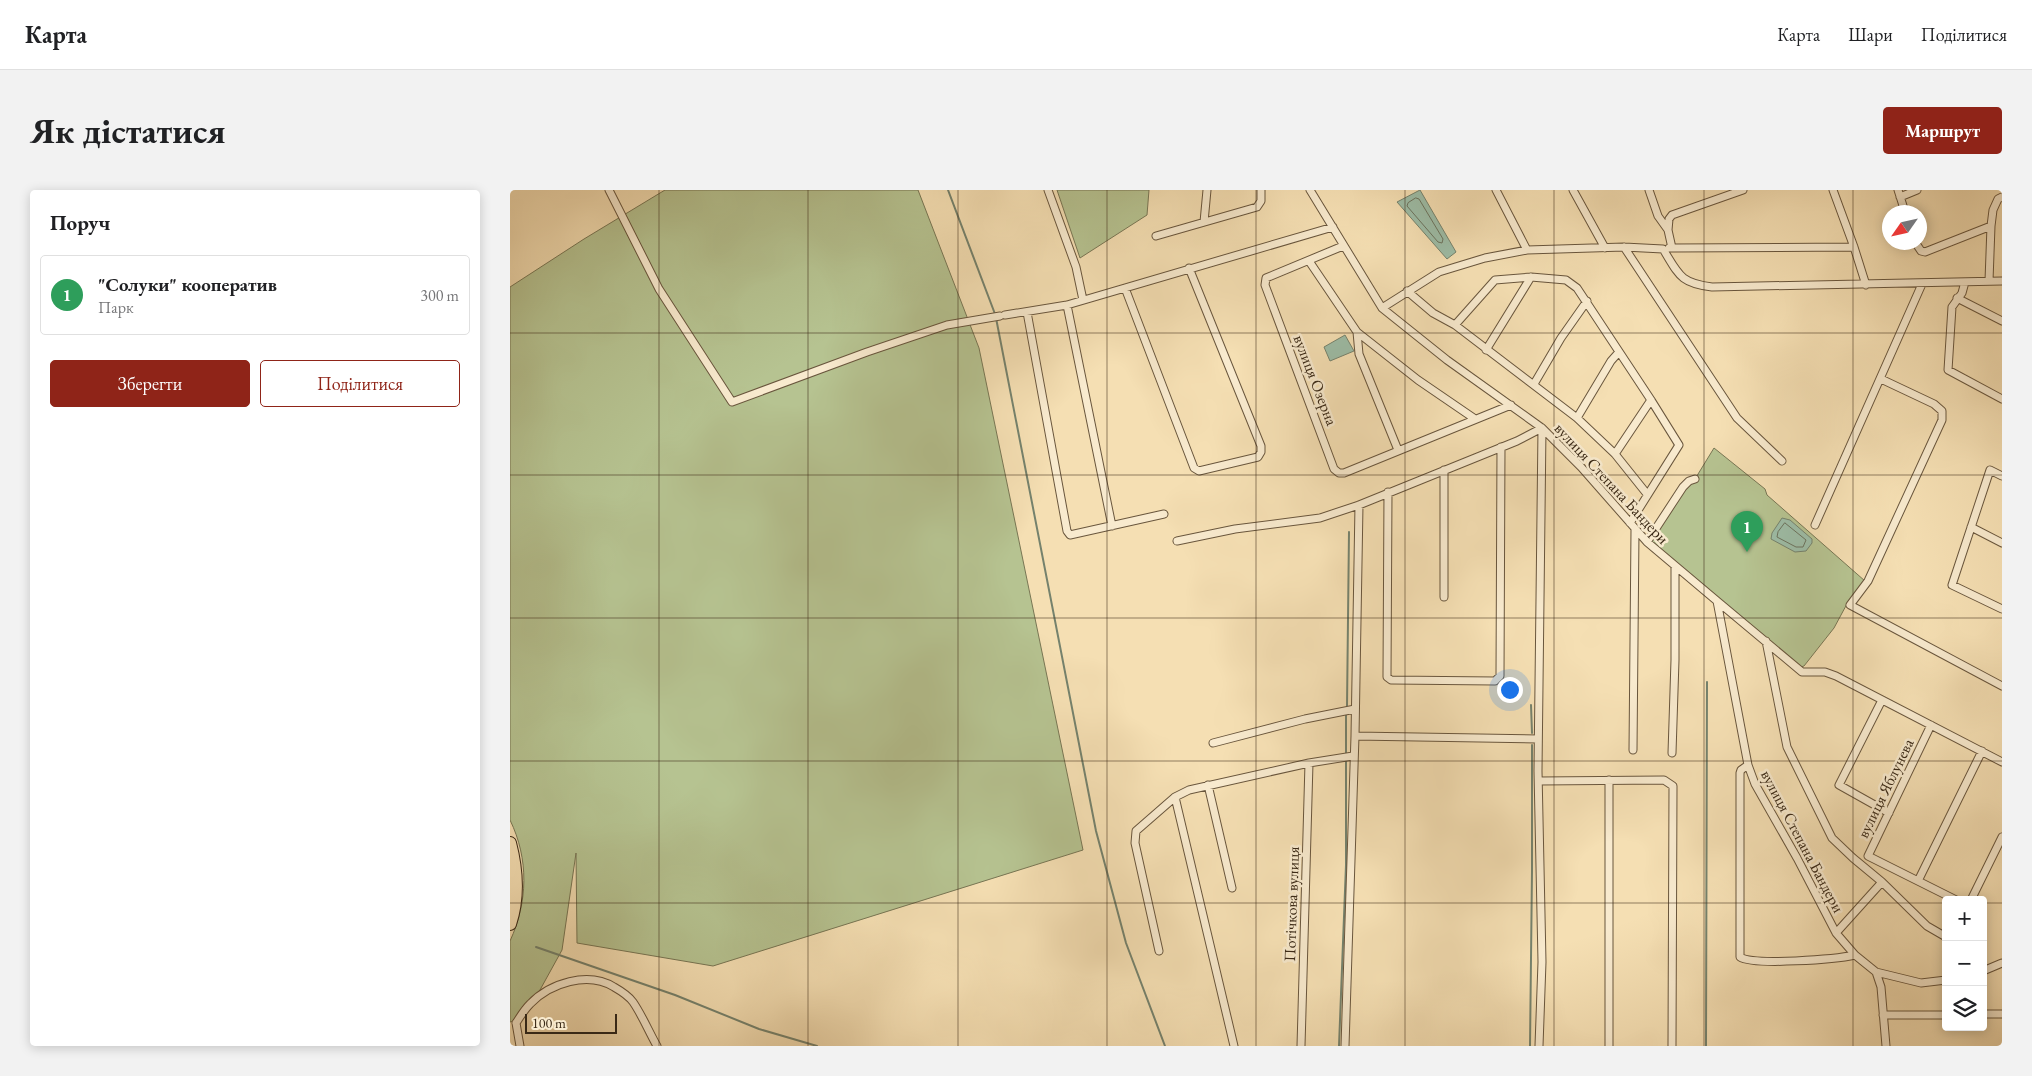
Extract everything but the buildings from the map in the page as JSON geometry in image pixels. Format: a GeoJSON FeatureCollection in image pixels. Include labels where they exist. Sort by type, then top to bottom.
{"type":"FeatureCollection","features":[{"type":"Feature","properties":{"kind":"highway"},"geometry":{"type":"LineString","coordinates":[[510,843],[516,877],[516,896],[510,924]]}},
{"type":"Feature","properties":{"kind":"street"},"geometry":{"type":"LineString","coordinates":[[609,190],[659,289],[732,402],[858,355],[947,325],[1067,305],[1189,268],[1333,228]]}},
{"type":"Feature","properties":{"kind":"street"},"geometry":{"type":"LineString","coordinates":[[1048,190],[1076,267],[1083,300]]}},
{"type":"Feature","properties":{"kind":"street"},"geometry":{"type":"LineString","coordinates":[[1204,222],[1207,190]]}},
{"type":"Feature","properties":{"kind":"street"},"geometry":{"type":"LineString","coordinates":[[1156,236],[1257,207],[1261,202],[1261,190]]}},
{"type":"Feature","properties":{"kind":"street","name":"вулиця Степана Бандери"},"geometry":{"type":"LineString","coordinates":[[1310,190],[1382,308],[1447,360],[1542,428],[1575,461],[1647,542],[1717,601],[1748,765],[1755,784],[1797,858],[1836,933],[1855,956],[1876,972]]}},
{"type":"Feature","properties":{"kind":"street"},"geometry":{"type":"LineString","coordinates":[[1496,190],[1527,250]]}},
{"type":"Feature","properties":{"kind":"street"},"geometry":{"type":"LineString","coordinates":[[1573,190],[1605,248]]}},
{"type":"Feature","properties":{"kind":"street"},"geometry":{"type":"LineString","coordinates":[[1649,190],[1658,216],[1668,230]]}},
{"type":"Feature","properties":{"kind":"street"},"geometry":{"type":"LineString","coordinates":[[1672,248],[1668,230],[1669,218],[1672,215],[1743,190]]}},
{"type":"Feature","properties":{"kind":"street"},"geometry":{"type":"LineString","coordinates":[[1833,190],[1866,285]]}},
{"type":"Feature","properties":{"kind":"street"},"geometry":{"type":"LineString","coordinates":[[1903,205],[1899,193],[1917,190]]}},
{"type":"Feature","properties":{"kind":"street"},"geometry":{"type":"LineString","coordinates":[[1989,281],[1993,210],[1998,199],[2002,197]]}},
{"type":"Feature","properties":{"kind":"street"},"geometry":{"type":"LineString","coordinates":[[1919,250],[1925,252],[1991,226]]}},
{"type":"Feature","properties":{"kind":"street","name":"вулиця Озерна"},"geometry":{"type":"LineString","coordinates":[[1343,246],[1266,278],[1265,285],[1334,468],[1339,473],[1511,405]]}},
{"type":"Feature","properties":{"kind":"street"},"geometry":{"type":"LineString","coordinates":[[1624,247],[1737,418],[1782,461]]}},
{"type":"Feature","properties":{"kind":"street"},"geometry":{"type":"LineString","coordinates":[[1382,308],[1439,272],[1485,258],[1527,250],[1624,247],[1663,249],[1854,247]]}},
{"type":"Feature","properties":{"kind":"street"},"geometry":{"type":"LineString","coordinates":[[1663,249],[1681,277],[1695,285],[1725,287],[2002,281]]}},
{"type":"Feature","properties":{"kind":"street"},"geometry":{"type":"LineString","coordinates":[[1309,261],[1357,332],[1396,364],[1475,419]]}},
{"type":"Feature","properties":{"kind":"street"},"geometry":{"type":"LineString","coordinates":[[1126,288],[1194,468],[1199,471],[1258,457],[1261,452],[1261,446],[1189,268]]}},
{"type":"Feature","properties":{"kind":"street"},"geometry":{"type":"LineString","coordinates":[[1456,325],[1495,280],[1531,277],[1566,280],[1577,288],[1652,400],[1679,445],[1630,523]]}},
{"type":"Feature","properties":{"kind":"street"},"geometry":{"type":"LineString","coordinates":[[1486,350],[1531,277]]}},
{"type":"Feature","properties":{"kind":"street"},"geometry":{"type":"LineString","coordinates":[[1965,282],[1962,293],[1952,307],[1948,370],[2002,399]]}},
{"type":"Feature","properties":{"kind":"street"},"geometry":{"type":"LineString","coordinates":[[1814,525],[1922,284]]}},
{"type":"Feature","properties":{"kind":"street"},"geometry":{"type":"LineString","coordinates":[[1407,291],[1433,313],[1456,325],[1486,350],[1577,418],[1616,454],[1648,494]]}},
{"type":"Feature","properties":{"kind":"street"},"geometry":{"type":"LineString","coordinates":[[1957,298],[2002,321]]}},
{"type":"Feature","properties":{"kind":"street"},"geometry":{"type":"LineString","coordinates":[[1534,384],[1561,338],[1587,301]]}},
{"type":"Feature","properties":{"kind":"street"},"geometry":{"type":"LineString","coordinates":[[1067,305],[1112,526]]}},
{"type":"Feature","properties":{"kind":"street"},"geometry":{"type":"LineString","coordinates":[[1027,312],[1067,531],[1070,535],[1164,514]]}},
{"type":"Feature","properties":{"kind":"street"},"geometry":{"type":"LineString","coordinates":[[1357,332],[1359,354],[1398,450]]}},
{"type":"Feature","properties":{"kind":"street"},"geometry":{"type":"LineString","coordinates":[[1577,418],[1611,361],[1619,352]]}},
{"type":"Feature","properties":{"kind":"street"},"geometry":{"type":"LineString","coordinates":[[1880,379],[1934,404],[1942,410],[1942,420],[1868,581],[1850,605],[2002,686]]}},
{"type":"Feature","properties":{"kind":"street"},"geometry":{"type":"LineString","coordinates":[[1616,454],[1652,400]]}},
{"type":"Feature","properties":{"kind":"street"},"geometry":{"type":"LineString","coordinates":[[1177,542],[1234,529],[1320,518],[1359,505],[1502,448],[1542,428],[1538,739],[1542,962],[1540,1046]]}},
{"type":"Feature","properties":{"kind":"street"},"geometry":{"type":"LineString","coordinates":[[1388,492],[1387,677],[1391,680],[1495,681],[1500,676],[1502,448]]}},
{"type":"Feature","properties":{"kind":"street"},"geometry":{"type":"LineString","coordinates":[[1444,470],[1444,598]]}},
{"type":"Feature","properties":{"kind":"street"},"geometry":{"type":"LineString","coordinates":[[2002,476],[1990,470],[1952,585],[2002,609]]}},
{"type":"Feature","properties":{"kind":"street"},"geometry":{"type":"LineString","coordinates":[[1647,542],[1682,487],[1688,481],[1695,479]]}},
{"type":"Feature","properties":{"kind":"street"},"geometry":{"type":"LineString","coordinates":[[1345,1046],[1355,736],[1359,505]]}},
{"type":"Feature","properties":{"kind":"street"},"geometry":{"type":"LineString","coordinates":[[1971,527],[2002,543]]}},
{"type":"Feature","properties":{"kind":"street"},"geometry":{"type":"LineString","coordinates":[[1633,750],[1635,530]]}},
{"type":"Feature","properties":{"kind":"street"},"geometry":{"type":"LineString","coordinates":[[1672,754],[1676,568]]}},
{"type":"Feature","properties":{"kind":"street"},"geometry":{"type":"LineString","coordinates":[[1717,601],[1802,672],[1825,672],[1831,674],[2002,762]]}},
{"type":"Feature","properties":{"kind":"street"},"geometry":{"type":"LineString","coordinates":[[1766,642],[1787,747],[1832,838],[1882,882],[1927,926],[1942,935]]}},
{"type":"Feature","properties":{"kind":"street"},"geometry":{"type":"LineString","coordinates":[[1882,700],[1839,785],[1889,813]]}},
{"type":"Feature","properties":{"kind":"street"},"geometry":{"type":"LineString","coordinates":[[1213,743],[1305,719],[1355,709]]}},
{"type":"Feature","properties":{"kind":"street","name":"вулиця Яблунева"},"geometry":{"type":"LineString","coordinates":[[1931,725],[1868,856],[1948,896]]}},
{"type":"Feature","properties":{"kind":"street"},"geometry":{"type":"LineString","coordinates":[[1355,736],[1538,739]]}},
{"type":"Feature","properties":{"kind":"street"},"geometry":{"type":"LineString","coordinates":[[1918,881],[1982,751]]}},
{"type":"Feature","properties":{"kind":"street"},"geometry":{"type":"LineString","coordinates":[[1159,951],[1135,843],[1136,831],[1175,797],[1190,790],[1309,763],[1353,756]]}},
{"type":"Feature","properties":{"kind":"street","name":"Потічкова вулиця"},"geometry":{"type":"LineString","coordinates":[[1301,1046],[1309,763]]}},
{"type":"Feature","properties":{"kind":"street"},"geometry":{"type":"LineString","coordinates":[[1748,765],[1741,770],[1740,774],[1740,957],[1746,960],[1768,961],[1855,956]]}},
{"type":"Feature","properties":{"kind":"street"},"geometry":{"type":"LineString","coordinates":[[1609,780],[1609,1046]]}},
{"type":"Feature","properties":{"kind":"street"},"geometry":{"type":"LineString","coordinates":[[1540,781],[1664,780],[1673,786],[1672,1046]]}},
{"type":"Feature","properties":{"kind":"street"},"geometry":{"type":"LineString","coordinates":[[1208,785],[1232,888]]}},
{"type":"Feature","properties":{"kind":"street"},"geometry":{"type":"LineString","coordinates":[[1175,797],[1234,1046]]}},
{"type":"Feature","properties":{"kind":"street"},"geometry":{"type":"LineString","coordinates":[[1973,896],[2002,837]]}},
{"type":"Feature","properties":{"kind":"street"},"geometry":{"type":"LineString","coordinates":[[1836,933],[1882,882]]}},
{"type":"Feature","properties":{"kind":"street"},"geometry":{"type":"LineString","coordinates":[[1987,969],[2002,963]]}},
{"type":"Feature","properties":{"kind":"street"},"geometry":{"type":"LineString","coordinates":[[1876,972],[1921,982],[1942,978]]}},
{"type":"Feature","properties":{"kind":"street"},"geometry":{"type":"LineString","coordinates":[[1876,972],[1881,987],[1886,1046]]}},
{"type":"Feature","properties":{"kind":"street"},"geometry":{"type":"LineString","coordinates":[[520,1046],[513,1024],[530,1004],[544,993],[576,980],[594,979],[606,982],[624,993],[632,1001],[657,1046]]}},
{"type":"Feature","properties":{"kind":"street"},"geometry":{"type":"LineString","coordinates":[[1987,1014],[2002,1014]]}},
{"type":"Feature","properties":{"kind":"street"},"geometry":{"type":"LineString","coordinates":[[1883,1016],[1942,1015]]}},
{"type":"Feature","properties":{"kind":"shaded area"},"geometry":{"type":"Polygon","coordinates":[[[665,190],[918,190],[979,348],[1083,850],[713,966],[577,943],[576,853],[562,950],[535,999],[514,1021],[510,1022],[510,941],[520,911],[524,881],[521,850],[510,820],[510,287],[665,190]]]}},
{"type":"Feature","properties":{"kind":"shaded area"},"geometry":{"type":"Polygon","coordinates":[[[1057,190],[1149,190],[1147,215],[1080,258],[1057,190]]]}},
{"type":"Feature","properties":{"kind":"shaded area"},"geometry":{"type":"Polygon","coordinates":[[[1714,448],[1765,489],[1767,495],[1865,581],[1848,602],[1834,628],[1804,666],[1801,667],[1647,542],[1686,485],[1695,479],[1714,448]]]}},
{"type":"Feature","properties":{"kind":"water"},"geometry":{"type":"Polygon","coordinates":[[[1420,190],[1456,252],[1447,259],[1397,202],[1420,190]]]}},
{"type":"Feature","properties":{"kind":"water"},"geometry":{"type":"Polygon","coordinates":[[[1345,335],[1354,351],[1330,361],[1324,347],[1345,335]]]}},
{"type":"Feature","properties":{"kind":"water"},"geometry":{"type":"Polygon","coordinates":[[[1782,518],[1790,520],[1812,539],[1812,543],[1806,551],[1795,552],[1771,539],[1772,533],[1782,518]]]}},
{"type":"Feature","properties":{"kind":"waterway"},"geometry":{"type":"LineString","coordinates":[[948,190],[995,314]]}},
{"type":"Feature","properties":{"kind":"waterway"},"geometry":{"type":"LineString","coordinates":[[996,318],[1096,831],[1126,943],[1165,1046]]}},
{"type":"Feature","properties":{"kind":"waterway"},"geometry":{"type":"LineString","coordinates":[[1347,706],[1349,532]]}},
{"type":"Feature","properties":{"kind":"waterway"},"geometry":{"type":"LineString","coordinates":[[1706,1046],[1707,682]]}},
{"type":"Feature","properties":{"kind":"waterway"},"geometry":{"type":"LineString","coordinates":[[1531,705],[1532,733]]}},
{"type":"Feature","properties":{"kind":"waterway"},"geometry":{"type":"LineString","coordinates":[[1346,715],[1346,753]]}},
{"type":"Feature","properties":{"kind":"waterway"},"geometry":{"type":"LineString","coordinates":[[1530,1046],[1532,745]]}},
{"type":"Feature","properties":{"kind":"waterway"},"geometry":{"type":"LineString","coordinates":[[1339,1046],[1346,865],[1346,761]]}},
{"type":"Feature","properties":{"kind":"waterway"},"geometry":{"type":"LineString","coordinates":[[536,947],[675,995],[759,1029],[817,1046]]}},
{"type":"Feature","properties":{"kind":"place","name":"\"Солуки\" кооператив"},"geometry":{"type":"Point","coordinates":[1747,552]}}]}
